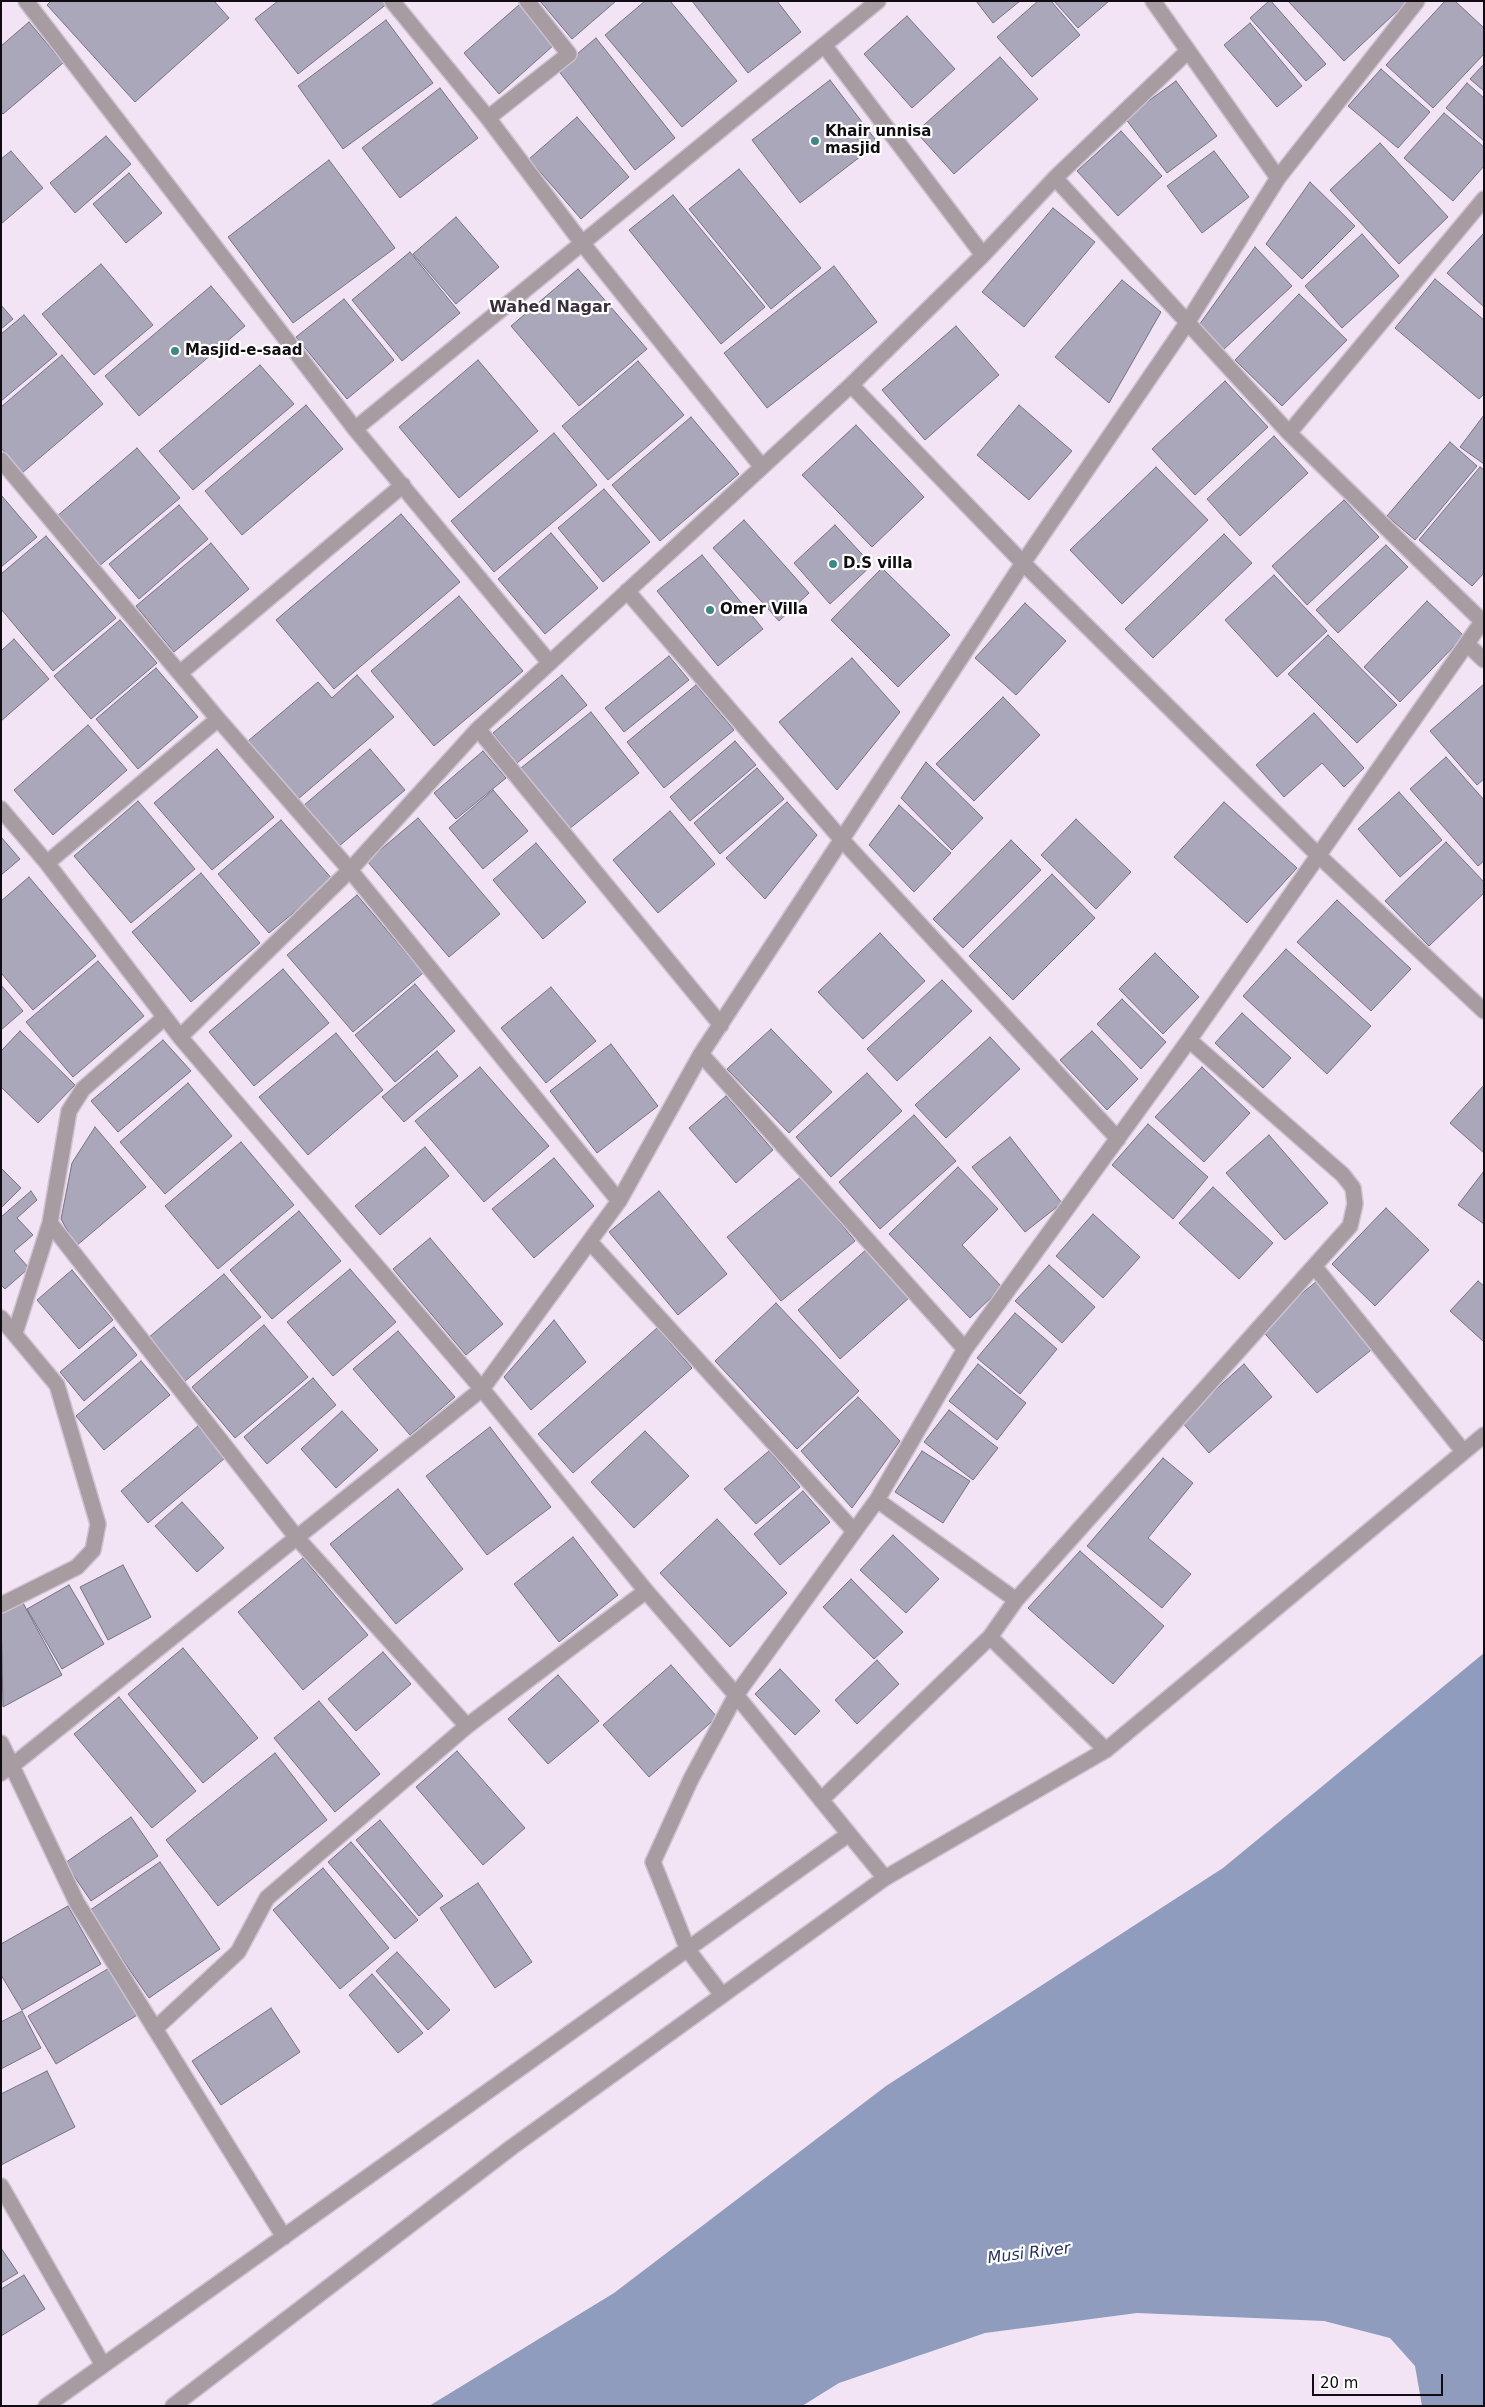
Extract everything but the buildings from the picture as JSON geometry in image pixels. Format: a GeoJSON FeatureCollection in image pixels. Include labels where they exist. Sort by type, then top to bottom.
{"type":"FeatureCollection","features":[{"type":"Feature","properties":{"kind":"street"},"geometry":{"type":"LineString","coordinates":[[26,1],[355,429],[549,662]]}},
{"type":"Feature","properties":{"kind":"street"},"geometry":{"type":"LineString","coordinates":[[392,1],[488,118],[582,243],[762,467]]}},
{"type":"Feature","properties":{"kind":"street"},"geometry":{"type":"LineString","coordinates":[[488,118],[569,54],[527,1]]}},
{"type":"Feature","properties":{"kind":"street"},"geometry":{"type":"LineString","coordinates":[[355,429],[878,1]]}},
{"type":"Feature","properties":{"kind":"street"},"geometry":{"type":"LineString","coordinates":[[1153,1],[1278,178]]}},
{"type":"Feature","properties":{"kind":"street"},"geometry":{"type":"LineString","coordinates":[[7,1769],[482,1389],[619,1202],[701,1054],[1023,563],[1187,323],[1278,178],[1417,1]]}},
{"type":"Feature","properties":{"kind":"street"},"geometry":{"type":"LineString","coordinates":[[824,45],[983,255]]}},
{"type":"Feature","properties":{"kind":"street"},"geometry":{"type":"LineString","coordinates":[[180,1037],[350,870],[478,729],[851,385],[983,255],[1055,178],[1188,51]]}},
{"type":"Feature","properties":{"kind":"street"},"geometry":{"type":"LineString","coordinates":[[722,1995],[688,1950],[653,1862],[691,1779],[736,1695],[877,1500],[965,1349],[1189,1040],[1483,620],[1289,433],[1055,178]]}},
{"type":"Feature","properties":{"kind":"street"},"geometry":{"type":"LineString","coordinates":[[1289,433],[1484,199]]}},
{"type":"Feature","properties":{"kind":"street"},"geometry":{"type":"LineString","coordinates":[[851,385],[1023,563],[1318,855],[1484,1011]]}},
{"type":"Feature","properties":{"kind":"street"},"geometry":{"type":"LineString","coordinates":[[1,460],[218,719],[350,870],[619,1202]]}},
{"type":"Feature","properties":{"kind":"street"},"geometry":{"type":"LineString","coordinates":[[180,673],[403,485]]}},
{"type":"Feature","properties":{"kind":"street"},"geometry":{"type":"LineString","coordinates":[[627,591],[842,841],[1118,1139]]}},
{"type":"Feature","properties":{"kind":"street"},"geometry":{"type":"LineString","coordinates":[[1466,644],[1484,660]]}},
{"type":"Feature","properties":{"kind":"street"},"geometry":{"type":"LineString","coordinates":[[46,863],[218,719]]}},
{"type":"Feature","properties":{"kind":"street"},"geometry":{"type":"LineString","coordinates":[[478,729],[721,1024]]}},
{"type":"Feature","properties":{"kind":"street"},"geometry":{"type":"LineString","coordinates":[[1,809],[46,863],[164,1018],[482,1389],[646,1591],[736,1695],[885,1878]]}},
{"type":"Feature","properties":{"kind":"street"},"geometry":{"type":"LineString","coordinates":[[15,1333],[50,1223],[69,1111],[83,1089],[164,1018]]}},
{"type":"Feature","properties":{"kind":"street"},"geometry":{"type":"LineString","coordinates":[[821,1800],[990,1638],[1016,1600],[1350,1226],[1355,1204],[1353,1188],[1343,1174],[1189,1040]]}},
{"type":"Feature","properties":{"kind":"street"},"geometry":{"type":"LineString","coordinates":[[701,1054],[965,1349]]}},
{"type":"Feature","properties":{"kind":"street"},"geometry":{"type":"LineString","coordinates":[[50,1223],[297,1538],[467,1726]]}},
{"type":"Feature","properties":{"kind":"street"},"geometry":{"type":"LineString","coordinates":[[590,1242],[854,1531]]}},
{"type":"Feature","properties":{"kind":"street"},"geometry":{"type":"LineString","coordinates":[[1314,1266],[1464,1451]]}},
{"type":"Feature","properties":{"kind":"street"},"geometry":{"type":"LineString","coordinates":[[1,1318],[57,1385],[98,1524],[93,1550],[77,1567],[1,1605]]}},
{"type":"Feature","properties":{"kind":"street"},"geometry":{"type":"LineString","coordinates":[[173,2406],[512,2147],[885,1878],[1106,1750],[1484,1434]]}},
{"type":"Feature","properties":{"kind":"street"},"geometry":{"type":"LineString","coordinates":[[877,1500],[1016,1600]]}},
{"type":"Feature","properties":{"kind":"street"},"geometry":{"type":"LineString","coordinates":[[156,2028],[238,1952],[267,1898],[467,1726],[646,1591]]}},
{"type":"Feature","properties":{"kind":"street"},"geometry":{"type":"LineString","coordinates":[[990,1638],[1106,1750]]}},
{"type":"Feature","properties":{"kind":"street"},"geometry":{"type":"LineString","coordinates":[[1,1743],[7,1769],[77,1903],[284,2237]]}},
{"type":"Feature","properties":{"kind":"street"},"geometry":{"type":"LineString","coordinates":[[46,2406],[850,1834]]}},
{"type":"Feature","properties":{"kind":"street"},"geometry":{"type":"LineString","coordinates":[[1,2186],[103,2365]]}},
{"type":"Feature","properties":{"kind":"water","name":"Musi River"},"geometry":{"type":"Polygon","coordinates":[[[1484,1653],[1484,2406],[1422,2406],[1415,2366],[1390,2338],[1324,2321],[1137,2313],[985,2333],[839,2383],[802,2406],[429,2406],[614,2293],[886,2086],[1223,1868],[1484,1653]]]}},
{"type":"Feature","properties":{"kind":"place","name":"Khair unnisa masjid"},"geometry":{"type":"Point","coordinates":[815,141]}},
{"type":"Feature","properties":{"kind":"place","name":"Masjid-e-saad"},"geometry":{"type":"Point","coordinates":[175,351]}},
{"type":"Feature","properties":{"kind":"place","name":"D.S villa"},"geometry":{"type":"Point","coordinates":[833,564]}},
{"type":"Feature","properties":{"kind":"place","name":"Omer Villa"},"geometry":{"type":"Point","coordinates":[710,610]}},
{"type":"Feature","properties":{"kind":"district","name":"Wahed Nagar"},"geometry":{"type":"Point","coordinates":[550,308]}}]}
